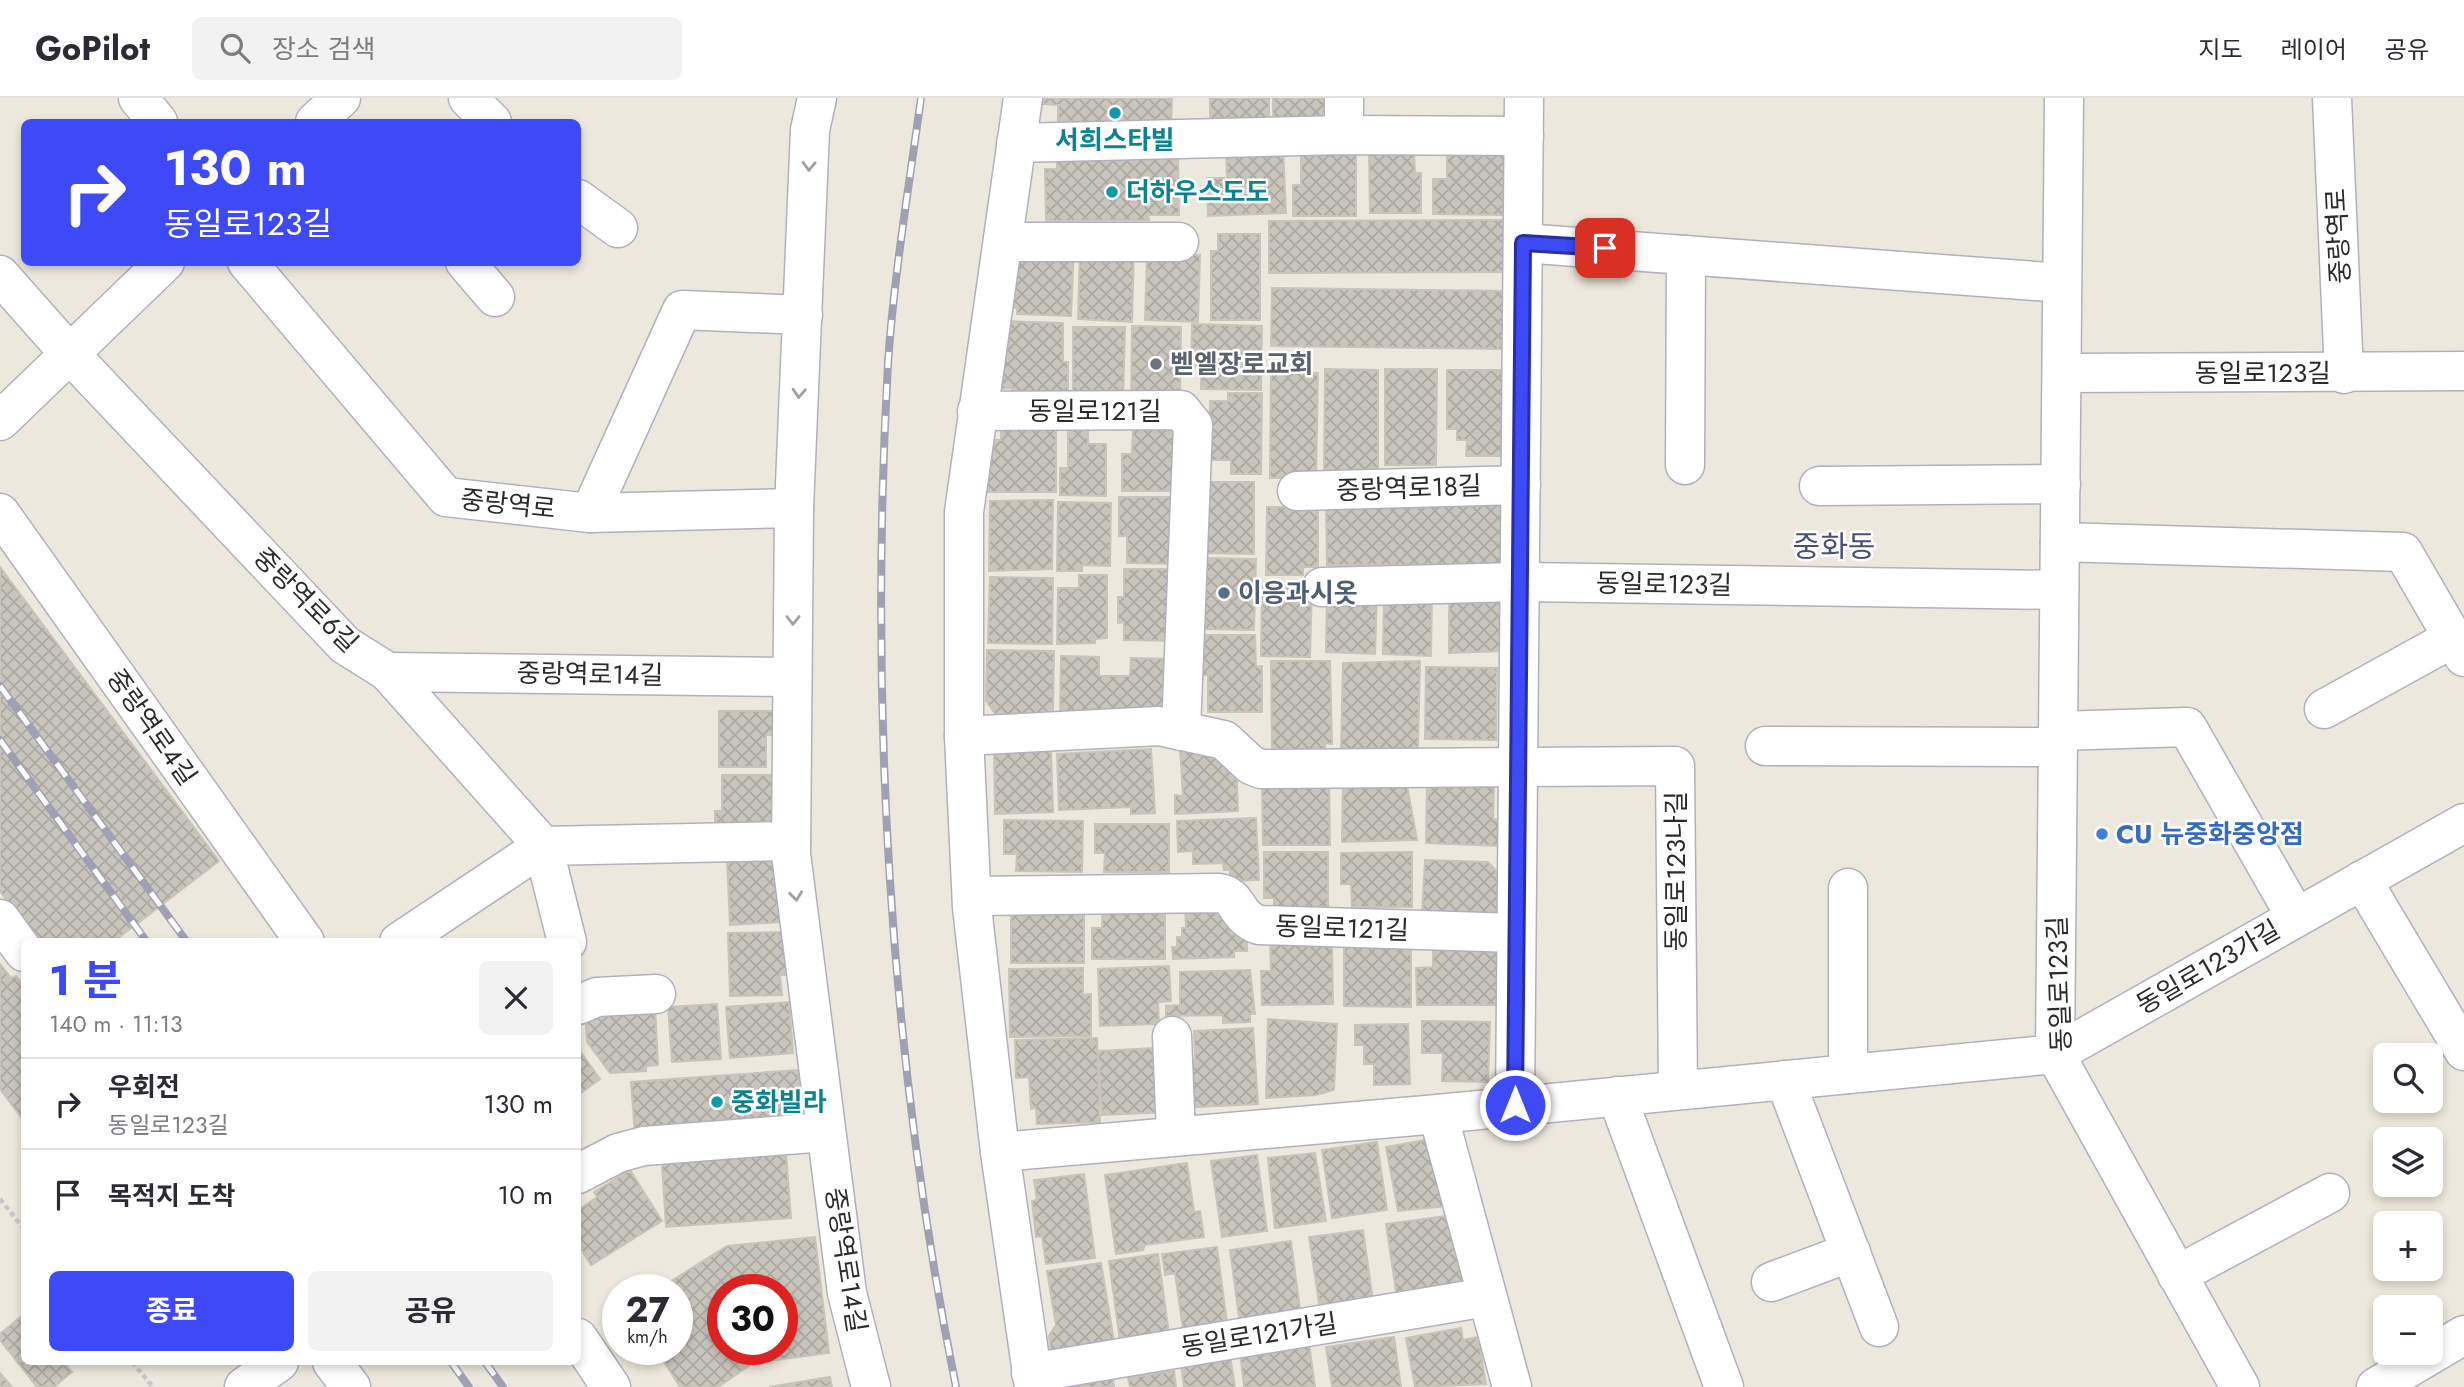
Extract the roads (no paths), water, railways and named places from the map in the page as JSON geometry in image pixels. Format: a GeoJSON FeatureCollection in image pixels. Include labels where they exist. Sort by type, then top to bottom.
{"type":"FeatureCollection","features":[{"type":"Feature","properties":{"kind":"street"},"geometry":{"type":"LineString","coordinates":[[138,98],[156,119]]}},
{"type":"Feature","properties":{"kind":"street"},"geometry":{"type":"LineString","coordinates":[[468,98],[489,119]]}},
{"type":"Feature","properties":{"kind":"street","name":"중랑역로14길"},"geometry":{"type":"LineString","coordinates":[[817,98],[810,130],[794,508],[791,841],[847,1293],[871,1387]]}},
{"type":"Feature","properties":{"kind":"street"},"geometry":{"type":"LineString","coordinates":[[1023,98],[964,512],[964,736],[972,896],[1000,1152],[1033,1380]]}},
{"type":"Feature","properties":{"kind":"street","name":"중랑역로18길"},"geometry":{"type":"LineString","coordinates":[[1515,1105],[1524,98]]}},
{"type":"Feature","properties":{"kind":"street","name":"동일로123길"},"geometry":{"type":"LineString","coordinates":[[2064,98],[2055,1054],[2240,1387]]}},
{"type":"Feature","properties":{"kind":"street","name":"중랑역로"},"geometry":{"type":"LineString","coordinates":[[2332,98],[2344,374]]}},
{"type":"Feature","properties":{"kind":"street"},"geometry":{"type":"LineString","coordinates":[[1016,143],[1344,116],[1524,136]]}},
{"type":"Feature","properties":{"kind":"street"},"geometry":{"type":"LineString","coordinates":[[581,201],[618,228]]}},
{"type":"Feature","properties":{"kind":"street"},"geometry":{"type":"LineString","coordinates":[[1003,242],[1179,242]]}},
{"type":"Feature","properties":{"kind":"street"},"geometry":{"type":"LineString","coordinates":[[1523,243],[2062,283]]}},
{"type":"Feature","properties":{"kind":"street"},"geometry":{"type":"LineString","coordinates":[[1685,465],[1686,255]]}},
{"type":"Feature","properties":{"kind":"street"},"geometry":{"type":"LineString","coordinates":[[0,421],[68,352],[161,266]]}},
{"type":"Feature","properties":{"kind":"street","name":"중랑역로"},"geometry":{"type":"LineString","coordinates":[[250,266],[446,497],[590,513],[794,508]]}},
{"type":"Feature","properties":{"kind":"street"},"geometry":{"type":"LineString","coordinates":[[468,266],[495,297]]}},
{"type":"Feature","properties":{"kind":"street","name":"중랑역로6길"},"geometry":{"type":"LineString","coordinates":[[0,275],[68,352],[345,645],[388,672],[542,846],[566,938]]}},
{"type":"Feature","properties":{"kind":"street"},"geometry":{"type":"LineString","coordinates":[[590,513],[682,310],[803,315]]}},
{"type":"Feature","properties":{"kind":"street","name":"동일로123길"},"geometry":{"type":"LineString","coordinates":[[2062,373],[2344,374],[2464,371]]}},
{"type":"Feature","properties":{"kind":"street","name":"동일로121길"},"geometry":{"type":"LineString","coordinates":[[977,411],[1181,410],[1189,416],[1193,425],[1181,731]]}},
{"type":"Feature","properties":{"kind":"street"},"geometry":{"type":"LineString","coordinates":[[1819,486],[2061,484]]}},
{"type":"Feature","properties":{"kind":"street","name":"중랑역로18길"},"geometry":{"type":"LineString","coordinates":[[1297,491],[1521,485]]}},
{"type":"Feature","properties":{"kind":"street","name":"중랑역로4길"},"geometry":{"type":"LineString","coordinates":[[0,513],[302,938]]}},
{"type":"Feature","properties":{"kind":"street"},"geometry":{"type":"LineString","coordinates":[[2060,542],[2403,552],[2458,648],[2324,709]]}},
{"type":"Feature","properties":{"kind":"street"},"geometry":{"type":"LineString","coordinates":[[1322,587],[1520,582]]}},
{"type":"Feature","properties":{"kind":"street","name":"동일로123길"},"geometry":{"type":"LineString","coordinates":[[1520,582],[2059,590]]}},
{"type":"Feature","properties":{"kind":"street","name":"중랑역로14길"},"geometry":{"type":"LineString","coordinates":[[388,672],[792,677]]}},
{"type":"Feature","properties":{"kind":"street"},"geometry":{"type":"LineString","coordinates":[[964,736],[1159,726],[1224,740],[1251,765],[1261,769],[1518,767]]}},
{"type":"Feature","properties":{"kind":"street"},"geometry":{"type":"LineString","coordinates":[[1765,746],[2058,739],[2188,727],[2296,917]]}},
{"type":"Feature","properties":{"kind":"street","name":"동일로123나길"},"geometry":{"type":"LineString","coordinates":[[1518,767],[1675,766],[1678,1090]]}},
{"type":"Feature","properties":{"kind":"street","name":"동일로123가길"},"geometry":{"type":"LineString","coordinates":[[2055,1054],[2464,823]]}},
{"type":"Feature","properties":{"kind":"street"},"geometry":{"type":"LineString","coordinates":[[405,938],[542,846],[791,841]]}},
{"type":"Feature","properties":{"kind":"street"},"geometry":{"type":"LineString","coordinates":[[2362,880],[2464,1051]]}},
{"type":"Feature","properties":{"kind":"street"},"geometry":{"type":"LineString","coordinates":[[1848,888],[1848,1074]]}},
{"type":"Feature","properties":{"kind":"street","name":"동일로121길"},"geometry":{"type":"LineString","coordinates":[[972,896],[1219,893],[1232,899],[1244,919],[1259,925],[1516,933]]}},
{"type":"Feature","properties":{"kind":"street"},"geometry":{"type":"LineString","coordinates":[[0,919],[21,948]]}},
{"type":"Feature","properties":{"kind":"street"},"geometry":{"type":"LineString","coordinates":[[581,996],[656,994]]}},
{"type":"Feature","properties":{"kind":"street"},"geometry":{"type":"LineString","coordinates":[[1172,1035],[1176,1136]]}},
{"type":"Feature","properties":{"kind":"street"},"geometry":{"type":"LineString","coordinates":[[1000,1152],[1438,1114],[2055,1054]]}},
{"type":"Feature","properties":{"kind":"street"},"geometry":{"type":"LineString","coordinates":[[1785,1080],[1880,1327]]}},
{"type":"Feature","properties":{"kind":"street"},"geometry":{"type":"LineString","coordinates":[[1617,1096],[1724,1387]]}},
{"type":"Feature","properties":{"kind":"street"},"geometry":{"type":"LineString","coordinates":[[1438,1114],[1512,1387]]}},
{"type":"Feature","properties":{"kind":"street"},"geometry":{"type":"LineString","coordinates":[[581,1173],[629,1149],[826,1132]]}},
{"type":"Feature","properties":{"kind":"street"},"geometry":{"type":"LineString","coordinates":[[2177,1275],[2330,1193]]}},
{"type":"Feature","properties":{"kind":"street"},"geometry":{"type":"LineString","coordinates":[[1771,1282],[1851,1252]]}},
{"type":"Feature","properties":{"kind":"street","name":"동일로121가길"},"geometry":{"type":"LineString","coordinates":[[1033,1380],[1488,1297]]}},
{"type":"Feature","properties":{"kind":"street"},"geometry":{"type":"LineString","coordinates":[[2376,1387],[2464,1335]]}},
{"type":"Feature","properties":{"kind":"street"},"geometry":{"type":"LineString","coordinates":[[581,1342],[611,1387]]}},
{"type":"Feature","properties":{"kind":"street"},"geometry":{"type":"LineString","coordinates":[[244,1387],[275,1365]]}},
{"type":"Feature","properties":{"kind":"street"},"geometry":{"type":"LineString","coordinates":[[334,1365],[351,1387]]}},
{"type":"Feature","properties":{"kind":"railway"},"geometry":{"type":"LineString","coordinates":[[921,98],[898,264],[888,363],[881,619],[884,748],[890,877],[914,1135],[933,1262],[956,1387]]}},
{"type":"Feature","properties":{"kind":"railway"},"geometry":{"type":"LineString","coordinates":[[0,686],[184,938]]}},
{"type":"Feature","properties":{"kind":"railway"},"geometry":{"type":"LineString","coordinates":[[0,740],[144,938]]}},
{"type":"Feature","properties":{"kind":"railway"},"geometry":{"type":"LineString","coordinates":[[453,1365],[469,1387]]}},
{"type":"Feature","properties":{"kind":"railway"},"geometry":{"type":"LineString","coordinates":[[487,1365],[503,1387]]}},
{"type":"Feature","properties":{"kind":"place","name":"서희스타빌"},"geometry":{"type":"Point","coordinates":[1115,113]}},
{"type":"Feature","properties":{"kind":"place","name":"더하우스도도"},"geometry":{"type":"Point","coordinates":[1112,192]}},
{"type":"Feature","properties":{"kind":"place","name":"벧엘장로교회"},"geometry":{"type":"Point","coordinates":[1156,364]}},
{"type":"Feature","properties":{"kind":"place","name":"이응과시옷"},"geometry":{"type":"Point","coordinates":[1224,593]}},
{"type":"Feature","properties":{"kind":"place","name":"CU 뉴중화중앙점"},"geometry":{"type":"Point","coordinates":[2102,834]}},
{"type":"Feature","properties":{"kind":"place","name":"중화빌라"},"geometry":{"type":"Point","coordinates":[717,1102]}},
{"type":"Feature","properties":{"kind":"district","name":"중화동"},"geometry":{"type":"Point","coordinates":[1834,547]}}]}
